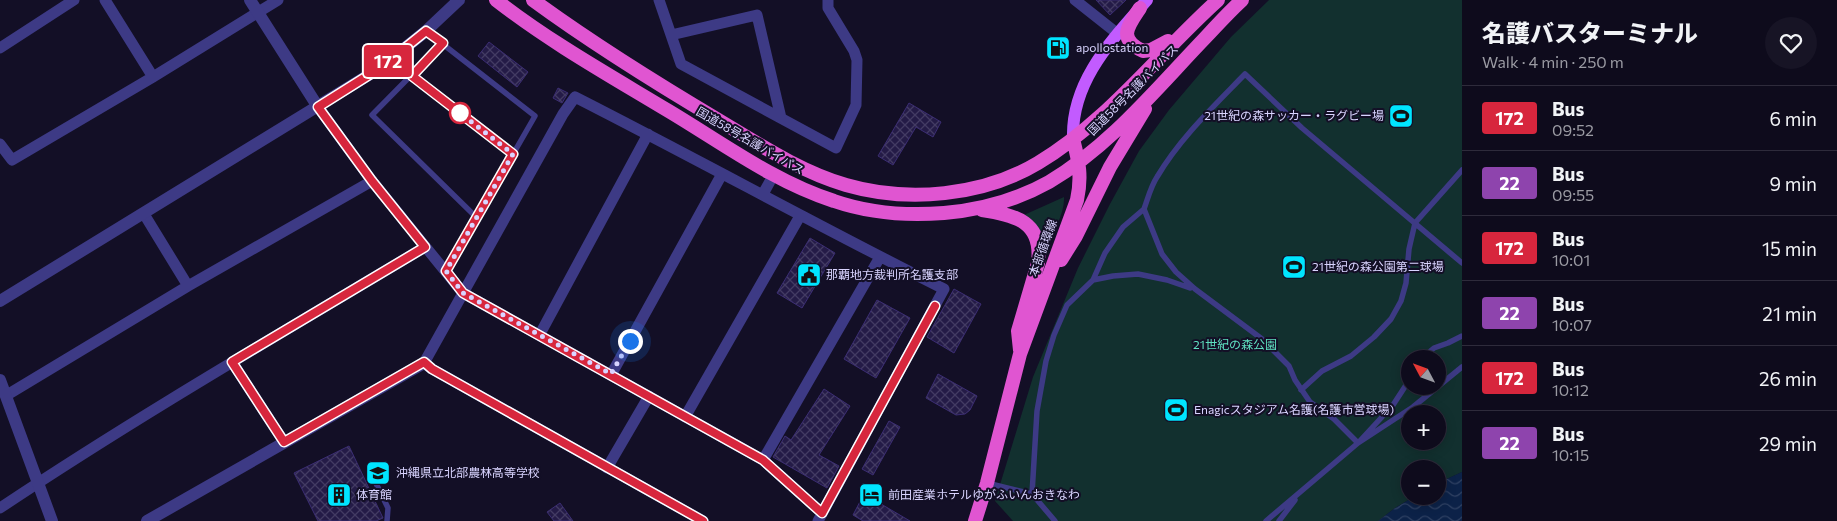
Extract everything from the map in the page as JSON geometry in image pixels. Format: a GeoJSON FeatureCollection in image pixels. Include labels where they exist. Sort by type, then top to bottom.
{"type":"FeatureCollection","features":[{"type":"Feature","properties":{"kind":"highway","name":"国道58号名護バイパス"},"geometry":{"type":"LineString","coordinates":[[496,0],[562,47],[774,174],[810,192],[857,208],[907,214],[932,214],[974,209],[1017,196],[1047,183],[1079,162],[1111,135],[1242,0]]}},
{"type":"Feature","properties":{"kind":"highway","name":"国道58号名護バイパス"},"geometry":{"type":"LineString","coordinates":[[533,0],[594,42],[741,134],[798,166],[846,185],[893,193],[918,194],[946,193],[999,181],[1030,167],[1074,139],[1218,0]]}},
{"type":"Feature","properties":{"kind":"highway"},"geometry":{"type":"LineString","coordinates":[[1144,4],[1127,28],[1126,34],[1130,42],[1138,49],[1143,51],[1151,50],[1184,31]]}},
{"type":"Feature","properties":{"kind":"highway"},"geometry":{"type":"LineString","coordinates":[[1046,284],[1076,236],[1110,167],[1155,91]]}},
{"type":"Feature","properties":{"kind":"highway","name":"本部循環線"},"geometry":{"type":"LineString","coordinates":[[975,521],[987,483],[1020,354],[1077,200],[1080,182],[1079,162],[1074,139]]}},
{"type":"Feature","properties":{"kind":"highway"},"geometry":{"type":"LineString","coordinates":[[974,209],[1018,218],[1029,225],[1036,237],[1040,254],[1018,331],[1020,354]]}},
{"type":"Feature","properties":{"kind":"main road","name":"本部循環線"},"geometry":{"type":"LineString","coordinates":[[1074,139],[1075,113],[1085,80],[1118,34],[1144,4]]}},
{"type":"Feature","properties":{"kind":"street"},"geometry":{"type":"LineString","coordinates":[[0,48],[74,0]]}},
{"type":"Feature","properties":{"kind":"street"},"geometry":{"type":"LineString","coordinates":[[105,0],[154,77]]}},
{"type":"Feature","properties":{"kind":"street"},"geometry":{"type":"LineString","coordinates":[[147,521],[424,362],[463,293],[563,114],[575,97],[763,194],[800,216],[944,289],[820,517],[763,460],[540,334],[463,293],[372,181],[318,107],[250,0]]}},
{"type":"Feature","properties":{"kind":"street"},"geometry":{"type":"LineString","coordinates":[[0,144],[12,160],[154,77],[278,0]]}},
{"type":"Feature","properties":{"kind":"street"},"geometry":{"type":"LineString","coordinates":[[0,301],[380,68],[426,31],[459,0]]}},
{"type":"Feature","properties":{"kind":"street"},"geometry":{"type":"LineString","coordinates":[[659,0],[681,64],[836,148],[856,105],[857,60],[854,51],[828,8],[828,0]]}},
{"type":"Feature","properties":{"kind":"street"},"geometry":{"type":"LineString","coordinates":[[1075,0],[1118,34]]}},
{"type":"Feature","properties":{"kind":"street"},"geometry":{"type":"LineString","coordinates":[[671,35],[757,15],[781,118]]}},
{"type":"Feature","properties":{"kind":"street"},"geometry":{"type":"LineString","coordinates":[[540,334],[648,134]]}},
{"type":"Feature","properties":{"kind":"street"},"geometry":{"type":"LineString","coordinates":[[611,374],[722,174]]}},
{"type":"Feature","properties":{"kind":"street"},"geometry":{"type":"LineString","coordinates":[[763,194],[774,174]]}},
{"type":"Feature","properties":{"kind":"street"},"geometry":{"type":"LineString","coordinates":[[7,395],[188,286],[372,181]]}},
{"type":"Feature","properties":{"kind":"street"},"geometry":{"type":"LineString","coordinates":[[144,214],[188,286]]}},
{"type":"Feature","properties":{"kind":"street"},"geometry":{"type":"LineString","coordinates":[[686,416],[800,216]]}},
{"type":"Feature","properties":{"kind":"street"},"geometry":{"type":"LineString","coordinates":[[0,508],[232,362],[425,247]]}},
{"type":"Feature","properties":{"kind":"street"},"geometry":{"type":"LineString","coordinates":[[763,460],[880,257]]}},
{"type":"Feature","properties":{"kind":"street"},"geometry":{"type":"LineString","coordinates":[[232,362],[284,442]]}},
{"type":"Feature","properties":{"kind":"street"},"geometry":{"type":"LineString","coordinates":[[424,362],[432,369],[703,521]]}},
{"type":"Feature","properties":{"kind":"street"},"geometry":{"type":"LineString","coordinates":[[0,380],[52,521]]}},
{"type":"Feature","properties":{"kind":"street"},"geometry":{"type":"LineString","coordinates":[[607,468],[649,396]]}},
{"type":"Feature","properties":{"kind":"lane"},"geometry":{"type":"LineString","coordinates":[[426,31],[535,116],[446,271]]}},
{"type":"Feature","properties":{"kind":"lane"},"geometry":{"type":"LineString","coordinates":[[443,43],[372,115],[476,217]]}},
{"type":"Feature","properties":{"kind":"lane"},"geometry":{"type":"LineString","coordinates":[[1032,494],[1037,411],[1046,361],[1067,305],[1093,280],[1105,253],[1123,228],[1144,209],[1157,177],[1171,156],[1203,118],[1245,74],[1302,128],[1462,263]]}},
{"type":"Feature","properties":{"kind":"lane"},"geometry":{"type":"LineString","coordinates":[[412,76],[513,154]]}},
{"type":"Feature","properties":{"kind":"lane"},"geometry":{"type":"LineString","coordinates":[[1302,390],[1322,372],[1351,356],[1374,337],[1391,319],[1401,301],[1406,283],[1409,249],[1415,223],[1462,170]]}},
{"type":"Feature","properties":{"kind":"lane"},"geometry":{"type":"LineString","coordinates":[[1144,209],[1162,254],[1176,272],[1195,289],[1262,338],[1289,366],[1310,402],[1334,419],[1358,443]]}},
{"type":"Feature","properties":{"kind":"lane"},"geometry":{"type":"LineString","coordinates":[[1093,280],[1138,274],[1167,280],[1195,289]]}},
{"type":"Feature","properties":{"kind":"lane"},"geometry":{"type":"LineString","coordinates":[[1432,350],[1462,336]]}},
{"type":"Feature","properties":{"kind":"lane"},"geometry":{"type":"LineString","coordinates":[[1358,443],[1413,407],[1462,368]]}},
{"type":"Feature","properties":{"kind":"lane"},"geometry":{"type":"LineString","coordinates":[[1266,521],[1358,443],[1394,405],[1401,394]]}},
{"type":"Feature","properties":{"kind":"lane"},"geometry":{"type":"LineString","coordinates":[[370,471],[388,508],[387,521]]}},
{"type":"Feature","properties":{"kind":"lane"},"geometry":{"type":"LineString","coordinates":[[987,483],[1032,494],[1055,521]]}},
{"type":"Feature","properties":{"kind":"lane"},"geometry":{"type":"LineString","coordinates":[[1279,521],[1303,491]]}},
{"type":"Feature","properties":{"kind":"green space","name":"21世紀の森公園"},"geometry":{"type":"Polygon","coordinates":[[[1269,0],[1462,0],[1462,472],[1446,479],[1446,460],[1401,460],[1401,504],[1378,521],[1013,521],[995,501],[1033,377],[1078,268],[1139,151],[1169,110],[1231,37],[1269,0]]]}},
{"type":"Feature","properties":{"kind":"green space"},"geometry":{"type":"Polygon","coordinates":[[[1064,197],[1061,216],[1046,248],[1044,247],[1041,232],[1024,215],[1064,197]]]}},
{"type":"Feature","properties":{"kind":"water"},"geometry":{"type":"Polygon","coordinates":[[[1462,472],[1462,521],[1378,521],[1401,504],[1446,505],[1446,479],[1462,472]]]}},
{"type":"Feature","properties":{"kind":"building"},"geometry":{"type":"Polygon","coordinates":[[[1096,0],[1126,0],[1110,15],[1096,0]]]}},
{"type":"Feature","properties":{"kind":"building"},"geometry":{"type":"Polygon","coordinates":[[[489,42],[528,72],[517,87],[478,56],[489,42]]]}},
{"type":"Feature","properties":{"kind":"building"},"geometry":{"type":"Polygon","coordinates":[[[558,88],[568,93],[562,103],[553,98],[558,88]]]}},
{"type":"Feature","properties":{"kind":"building"},"geometry":{"type":"Polygon","coordinates":[[[909,103],[941,122],[933,137],[916,127],[893,165],[878,156],[909,103]]]}},
{"type":"Feature","properties":{"kind":"building"},"geometry":{"type":"Polygon","coordinates":[[[810,238],[835,253],[802,308],[777,293],[810,238]]]}},
{"type":"Feature","properties":{"kind":"building"},"geometry":{"type":"Polygon","coordinates":[[[954,289],[981,304],[954,353],[927,337],[954,289]]]}},
{"type":"Feature","properties":{"kind":"building"},"geometry":{"type":"Polygon","coordinates":[[[877,300],[910,318],[876,378],[844,359],[877,300]]]}},
{"type":"Feature","properties":{"kind":"building"},"geometry":{"type":"Polygon","coordinates":[[[938,374],[977,396],[970,410],[965,414],[956,415],[926,398],[938,374]]]}},
{"type":"Feature","properties":{"kind":"building"},"geometry":{"type":"Polygon","coordinates":[[[824,389],[850,406],[819,455],[839,466],[827,488],[773,457],[785,436],[791,440],[824,389]]]}},
{"type":"Feature","properties":{"kind":"building"},"geometry":{"type":"Polygon","coordinates":[[[889,421],[900,427],[873,475],[862,469],[889,421]]]}},
{"type":"Feature","properties":{"kind":"building","name":"体育館"},"geometry":{"type":"Polygon","coordinates":[[[349,446],[383,518],[376,521],[318,521],[294,473],[349,446]]]}},
{"type":"Feature","properties":{"kind":"building"},"geometry":{"type":"Polygon","coordinates":[[[864,494],[910,521],[863,521],[853,515],[864,494]]]}},
{"type":"Feature","properties":{"kind":"building"},"geometry":{"type":"Polygon","coordinates":[[[560,503],[573,521],[554,521],[547,512],[560,503]]]}},
{"type":"Feature","properties":{"kind":"bus line","name":"172"},"geometry":{"type":"LineString","coordinates":[[703,521],[432,369],[424,362],[284,442],[232,362],[425,247],[372,181],[318,107],[380,68],[426,31],[443,43],[412,76],[513,154],[446,271],[463,293],[540,334],[763,460],[822,513],[935,306]]}},
{"type":"Feature","properties":{"kind":"place","name":"apollostation"},"geometry":{"type":"Point","coordinates":[1058,48]}},
{"type":"Feature","properties":{"kind":"place","name":"21世紀の森サッカー・ラグビー場"},"geometry":{"type":"Point","coordinates":[1401,116]}},
{"type":"Feature","properties":{"kind":"place","name":"21世紀の森公園第二球場"},"geometry":{"type":"Point","coordinates":[1294,267]}},
{"type":"Feature","properties":{"kind":"place","name":"那覇地方裁判所名護支部"},"geometry":{"type":"Point","coordinates":[809,275]}},
{"type":"Feature","properties":{"kind":"place","name":"Enagicスタジアム名護(名護市営球場)"},"geometry":{"type":"Point","coordinates":[1176,410]}},
{"type":"Feature","properties":{"kind":"place","name":"沖縄県立北部農林高等学校"},"geometry":{"type":"Point","coordinates":[378,473]}},
{"type":"Feature","properties":{"kind":"place","name":"体育館"},"geometry":{"type":"Point","coordinates":[339,495]}},
{"type":"Feature","properties":{"kind":"place","name":"前田産業ホテルゆがふいんおきなわ"},"geometry":{"type":"Point","coordinates":[871,495]}},
{"type":"Feature","properties":{"kind":"route"},"geometry":{"type":"LineString","coordinates":[[460,113],[455,109],[513,154],[446,271],[463,293],[611,374],[630,341]]}}]}
